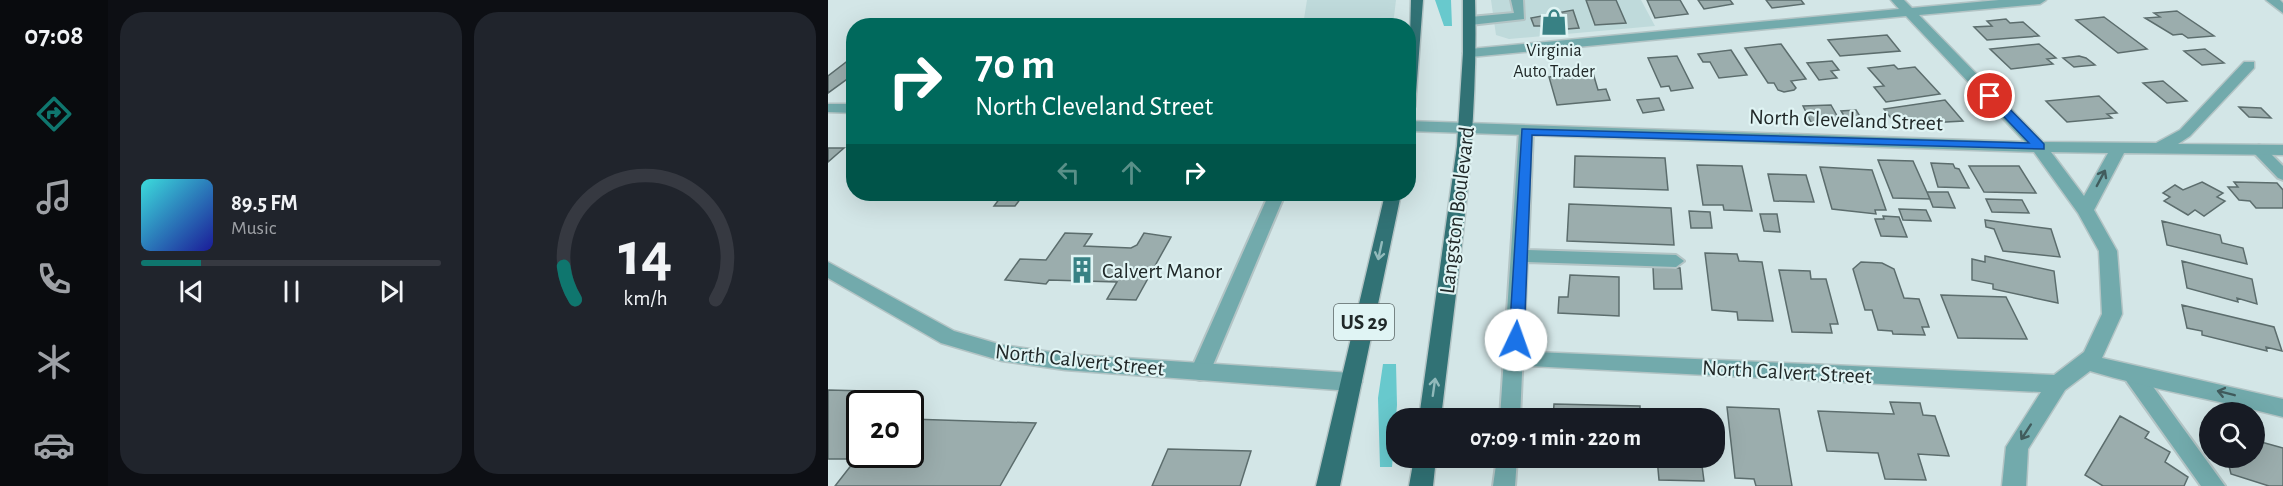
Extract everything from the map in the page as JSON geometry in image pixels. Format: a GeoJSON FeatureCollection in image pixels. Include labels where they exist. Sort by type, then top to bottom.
{"type":"FeatureCollection","features":[{"type":"Feature","properties":{"kind":"main road"},"geometry":{"type":"LineString","coordinates":[[1415,18],[1417,0]]}},
{"type":"Feature","properties":{"kind":"main road","name":"Langston Boulevard"},"geometry":{"type":"LineString","coordinates":[[1431,408],[1466,129],[1470,53],[1469,0]]}},
{"type":"Feature","properties":{"kind":"main road","name":"US 29"},"geometry":{"type":"LineString","coordinates":[[1328,486],[1391,201]]}},
{"type":"Feature","properties":{"kind":"main road"},"geometry":{"type":"LineString","coordinates":[[1421,486],[1424,468]]}},
{"type":"Feature","properties":{"kind":"street"},"geometry":{"type":"LineString","coordinates":[[1470,53],[1903,6],[2040,0]]}},
{"type":"Feature","properties":{"kind":"street"},"geometry":{"type":"LineString","coordinates":[[2272,0],[2283,9]]}},
{"type":"Feature","properties":{"kind":"street"},"geometry":{"type":"LineString","coordinates":[[1903,6],[2039,147],[2085,210],[2108,251],[2112,314],[2092,358],[2058,384],[2017,447],[2014,486]]}},
{"type":"Feature","properties":{"kind":"street"},"geometry":{"type":"LineString","coordinates":[[2162,146],[2185,133],[2249,65]]}},
{"type":"Feature","properties":{"kind":"street"},"geometry":{"type":"LineString","coordinates":[[828,108],[846,109]]}},
{"type":"Feature","properties":{"kind":"street","name":"North Cleveland Street"},"geometry":{"type":"LineString","coordinates":[[1416,126],[1526,132],[2039,147],[2162,146],[2283,150]]}},
{"type":"Feature","properties":{"kind":"street"},"geometry":{"type":"LineString","coordinates":[[2085,210],[2103,173],[2121,146]]}},
{"type":"Feature","properties":{"kind":"street","name":"North Calvert Street"},"geometry":{"type":"LineString","coordinates":[[828,269],[920,323],[974,346],[1065,362],[1351,382]]}},
{"type":"Feature","properties":{"kind":"street","name":"North Calvert Street"},"geometry":{"type":"LineString","coordinates":[[1515,359],[2058,384]]}},
{"type":"Feature","properties":{"kind":"street"},"geometry":{"type":"LineString","coordinates":[[2087,362],[2134,376],[2217,391],[2283,408]]}},
{"type":"Feature","properties":{"kind":"lane"},"geometry":{"type":"LineString","coordinates":[[1470,21],[1520,16],[1517,0]]}},
{"type":"Feature","properties":{"kind":"lane"},"geometry":{"type":"LineString","coordinates":[[1511,408],[1526,132]]}},
{"type":"Feature","properties":{"kind":"lane"},"geometry":{"type":"LineString","coordinates":[[2259,150],[2283,175]]}},
{"type":"Feature","properties":{"kind":"lane"},"geometry":{"type":"LineString","coordinates":[[1200,372],[1274,201]]}},
{"type":"Feature","properties":{"kind":"lane"},"geometry":{"type":"LineString","coordinates":[[1521,255],[1676,261]]}},
{"type":"Feature","properties":{"kind":"lane"},"geometry":{"type":"LineString","coordinates":[[2134,376],[2214,486]]}},
{"type":"Feature","properties":{"kind":"lane"},"geometry":{"type":"LineString","coordinates":[[1504,486],[1506,468]]}},
{"type":"Feature","properties":{"kind":"shaded area"},"geometry":{"type":"Polygon","coordinates":[[[1307,0],[1396,0],[1394,18],[1304,18],[1307,0]]]}},
{"type":"Feature","properties":{"kind":"shaded area"},"geometry":{"type":"Polygon","coordinates":[[[1435,0],[1451,0],[1452,26],[1444,26],[1435,0]]]}},
{"type":"Feature","properties":{"kind":"shaded area"},"geometry":{"type":"Polygon","coordinates":[[[1491,0],[1641,0],[1655,26],[1509,39],[1496,35],[1491,0]]]}},
{"type":"Feature","properties":{"kind":"shaded area"},"geometry":{"type":"Polygon","coordinates":[[[1383,364],[1396,364],[1397,408],[1386,408],[1386,467],[1380,467],[1378,398],[1383,364]]]}},
{"type":"Feature","properties":{"kind":"building"},"geometry":{"type":"Polygon","coordinates":[[[1586,0],[1616,0],[1626,23],[1595,25],[1586,0]]]}},
{"type":"Feature","properties":{"kind":"building"},"geometry":{"type":"Polygon","coordinates":[[[1647,0],[1680,0],[1688,14],[1655,18],[1647,0]]]}},
{"type":"Feature","properties":{"kind":"building"},"geometry":{"type":"Polygon","coordinates":[[[1698,0],[1730,0],[1733,4],[1704,9],[1698,0]]]}},
{"type":"Feature","properties":{"kind":"building"},"geometry":{"type":"Polygon","coordinates":[[[1766,0],[1801,0],[1804,4],[1772,8],[1766,0]]]}},
{"type":"Feature","properties":{"kind":"building","name":"Virginia Auto Trader"},"geometry":{"type":"Polygon","coordinates":[[[1573,10],[1579,28],[1542,31],[1541,26],[1534,26],[1531,18],[1573,10]]]}},
{"type":"Feature","properties":{"kind":"building"},"geometry":{"type":"Polygon","coordinates":[[[2177,11],[2214,36],[2188,38],[2182,34],[2173,35],[2145,18],[2160,17],[2154,13],[2177,11]]]}},
{"type":"Feature","properties":{"kind":"building"},"geometry":{"type":"Polygon","coordinates":[[[2104,17],[2147,49],[2118,53],[2076,20],[2104,17]]]}},
{"type":"Feature","properties":{"kind":"building"},"geometry":{"type":"Polygon","coordinates":[[[2006,19],[2010,23],[2023,22],[2039,36],[1987,40],[1974,27],[1992,26],[1987,21],[2006,19]]]}},
{"type":"Feature","properties":{"kind":"building"},"geometry":{"type":"Polygon","coordinates":[[[1887,35],[1900,51],[1840,56],[1828,40],[1887,35]]]}},
{"type":"Feature","properties":{"kind":"building"},"geometry":{"type":"Polygon","coordinates":[[[1781,44],[1806,79],[1791,81],[1796,88],[1784,92],[1778,90],[1774,83],[1768,83],[1745,48],[1781,44]]]}},
{"type":"Feature","properties":{"kind":"building"},"geometry":{"type":"Polygon","coordinates":[[[2039,44],[2056,58],[2047,59],[2053,64],[2011,69],[1990,49],[2039,44]]]}},
{"type":"Feature","properties":{"kind":"building"},"geometry":{"type":"Polygon","coordinates":[[[2205,49],[2224,63],[2202,65],[2184,51],[2205,49]]]}},
{"type":"Feature","properties":{"kind":"building"},"geometry":{"type":"Polygon","coordinates":[[[1731,50],[1747,75],[1719,78],[1710,62],[1703,62],[1698,54],[1731,50]]]}},
{"type":"Feature","properties":{"kind":"building"},"geometry":{"type":"Polygon","coordinates":[[[1677,56],[1693,88],[1671,91],[1669,86],[1661,87],[1648,58],[1677,56]]]}},
{"type":"Feature","properties":{"kind":"building"},"geometry":{"type":"Polygon","coordinates":[[[2079,56],[2095,65],[2074,67],[2063,58],[2079,56]]]}},
{"type":"Feature","properties":{"kind":"building"},"geometry":{"type":"Polygon","coordinates":[[[1832,61],[1839,70],[1831,71],[1837,78],[1819,80],[1807,63],[1832,61]]]}},
{"type":"Feature","properties":{"kind":"building"},"geometry":{"type":"Polygon","coordinates":[[[846,62],[846,80],[828,93],[828,76],[846,62]]]}},
{"type":"Feature","properties":{"kind":"building"},"geometry":{"type":"Polygon","coordinates":[[[1894,65],[1898,69],[1915,67],[1940,94],[1886,102],[1874,87],[1884,86],[1868,68],[1894,65]]]}},
{"type":"Feature","properties":{"kind":"building"},"geometry":{"type":"Polygon","coordinates":[[[1593,73],[1598,90],[1606,89],[1610,100],[1557,105],[1549,77],[1593,73]]]}},
{"type":"Feature","properties":{"kind":"building"},"geometry":{"type":"Polygon","coordinates":[[[2163,81],[2187,101],[2167,103],[2143,83],[2163,81]]]}},
{"type":"Feature","properties":{"kind":"building"},"geometry":{"type":"Polygon","coordinates":[[[2099,96],[2117,113],[2107,114],[2112,118],[2067,122],[2046,101],[2099,96]]]}},
{"type":"Feature","properties":{"kind":"building"},"geometry":{"type":"Polygon","coordinates":[[[1659,98],[1664,110],[1643,113],[1637,100],[1659,98]]]}},
{"type":"Feature","properties":{"kind":"building"},"geometry":{"type":"Polygon","coordinates":[[[1945,100],[1963,121],[1910,124],[1907,120],[1894,122],[1884,109],[1945,100]]]}},
{"type":"Feature","properties":{"kind":"building"},"geometry":{"type":"Polygon","coordinates":[[[1831,105],[1840,121],[1811,122],[1803,106],[1831,105]]]}},
{"type":"Feature","properties":{"kind":"building"},"geometry":{"type":"Polygon","coordinates":[[[2239,107],[2261,108],[2271,118],[2249,117],[2239,107]]]}},
{"type":"Feature","properties":{"kind":"building"},"geometry":{"type":"Polygon","coordinates":[[[1856,110],[1864,123],[1849,124],[1841,111],[1856,110]]]}},
{"type":"Feature","properties":{"kind":"building"},"geometry":{"type":"Polygon","coordinates":[[[828,148],[844,148],[828,162],[828,148]]]}},
{"type":"Feature","properties":{"kind":"building"},"geometry":{"type":"Polygon","coordinates":[[[1575,156],[1665,158],[1668,190],[1574,187],[1575,156]]]}},
{"type":"Feature","properties":{"kind":"building"},"geometry":{"type":"Polygon","coordinates":[[[1878,160],[1913,161],[1930,199],[1893,198],[1878,160]]]}},
{"type":"Feature","properties":{"kind":"building"},"geometry":{"type":"Polygon","coordinates":[[[1931,163],[1953,164],[1959,169],[1969,188],[1938,187],[1931,163]]]}},
{"type":"Feature","properties":{"kind":"building"},"geometry":{"type":"Polygon","coordinates":[[[1697,165],[1742,166],[1752,211],[1724,210],[1723,205],[1703,205],[1697,165]]]}},
{"type":"Feature","properties":{"kind":"building"},"geometry":{"type":"Polygon","coordinates":[[[1969,166],[2019,166],[2036,193],[1984,192],[1969,166]]]}},
{"type":"Feature","properties":{"kind":"building"},"geometry":{"type":"Polygon","coordinates":[[[1820,167],[1872,170],[1886,210],[1875,210],[1876,214],[1832,209],[1820,167]]]}},
{"type":"Feature","properties":{"kind":"building"},"geometry":{"type":"Polygon","coordinates":[[[1768,174],[1806,175],[1814,202],[1774,201],[1768,174]]]}},
{"type":"Feature","properties":{"kind":"building"},"geometry":{"type":"Polygon","coordinates":[[[2202,182],[2223,193],[2217,197],[2225,201],[2204,216],[2195,210],[2188,215],[2164,201],[2170,197],[2163,193],[2175,185],[2183,190],[2202,182]]]}},
{"type":"Feature","properties":{"kind":"building"},"geometry":{"type":"Polygon","coordinates":[[[2234,182],[2277,183],[2283,190],[2283,208],[2256,208],[2250,201],[2239,200],[2228,187],[2238,187],[2234,182]]]}},
{"type":"Feature","properties":{"kind":"building"},"geometry":{"type":"Polygon","coordinates":[[[1927,192],[1948,192],[1955,208],[1933,207],[1927,192]]]}},
{"type":"Feature","properties":{"kind":"building"},"geometry":{"type":"Polygon","coordinates":[[[1986,199],[2022,200],[2029,213],[1992,212],[1986,199]]]}},
{"type":"Feature","properties":{"kind":"building"},"geometry":{"type":"Polygon","coordinates":[[[998,201],[1019,201],[1015,206],[994,206],[998,201]]]}},
{"type":"Feature","properties":{"kind":"building"},"geometry":{"type":"Polygon","coordinates":[[[1569,204],[1671,208],[1674,245],[1567,241],[1569,204]]]}},
{"type":"Feature","properties":{"kind":"building"},"geometry":{"type":"Polygon","coordinates":[[[1899,209],[1926,210],[1931,221],[1903,220],[1899,209]]]}},
{"type":"Feature","properties":{"kind":"building"},"geometry":{"type":"Polygon","coordinates":[[[1689,211],[1710,212],[1712,228],[1691,228],[1689,211]]]}},
{"type":"Feature","properties":{"kind":"building"},"geometry":{"type":"Polygon","coordinates":[[[1760,214],[1777,214],[1780,232],[1764,231],[1760,214]]]}},
{"type":"Feature","properties":{"kind":"building"},"geometry":{"type":"Polygon","coordinates":[[[1883,216],[1899,217],[1907,237],[1881,236],[1875,219],[1884,219],[1883,216]]]}},
{"type":"Feature","properties":{"kind":"building"},"geometry":{"type":"Polygon","coordinates":[[[1985,220],[2051,229],[2060,257],[2003,251],[1994,229],[1986,227],[1985,220]]]}},
{"type":"Feature","properties":{"kind":"building"},"geometry":{"type":"Polygon","coordinates":[[[2162,221],[2220,235],[2222,243],[2243,248],[2247,264],[2167,245],[2162,221]]]}},
{"type":"Feature","properties":{"kind":"building","name":"Calvert Manor"},"geometry":{"type":"Polygon","coordinates":[[[1065,233],[1092,234],[1084,246],[1131,248],[1137,245],[1144,233],[1171,237],[1136,300],[1107,299],[1117,282],[1049,280],[1046,284],[1005,280],[1020,259],[1046,260],[1065,233]]]}},
{"type":"Feature","properties":{"kind":"building"},"geometry":{"type":"Polygon","coordinates":[[[1705,253],[1737,254],[1739,261],[1762,262],[1773,321],[1738,320],[1737,312],[1712,310],[1705,253]]]}},
{"type":"Feature","properties":{"kind":"building"},"geometry":{"type":"Polygon","coordinates":[[[1985,256],[2054,271],[2058,303],[1993,289],[1993,284],[1972,280],[1972,259],[1985,262],[1985,256]]]}},
{"type":"Feature","properties":{"kind":"building"},"geometry":{"type":"Polygon","coordinates":[[[2182,261],[2252,279],[2257,304],[2237,298],[2238,302],[2187,288],[2182,261]]]}},
{"type":"Feature","properties":{"kind":"building"},"geometry":{"type":"Polygon","coordinates":[[[1861,262],[1882,263],[1894,269],[1904,298],[1919,299],[1929,327],[1922,327],[1925,335],[1893,334],[1892,331],[1878,330],[1872,310],[1865,310],[1853,269],[1861,262]]]}},
{"type":"Feature","properties":{"kind":"building"},"geometry":{"type":"Polygon","coordinates":[[[1653,267],[1680,268],[1682,289],[1654,289],[1653,267]]]}},
{"type":"Feature","properties":{"kind":"building"},"geometry":{"type":"Polygon","coordinates":[[[1779,270],[1810,271],[1811,279],[1826,279],[1838,324],[1830,324],[1832,333],[1792,332],[1779,270]]]}},
{"type":"Feature","properties":{"kind":"building"},"geometry":{"type":"Polygon","coordinates":[[[1570,275],[1619,277],[1619,316],[1558,313],[1559,297],[1568,297],[1570,275]]]}},
{"type":"Feature","properties":{"kind":"building"},"geometry":{"type":"Polygon","coordinates":[[[1941,295],[2006,297],[2027,339],[1958,338],[1941,295]]]}},
{"type":"Feature","properties":{"kind":"building"},"geometry":{"type":"Polygon","coordinates":[[[2182,305],[2274,327],[2282,351],[2266,347],[2267,351],[2202,335],[2202,331],[2187,328],[2182,305]]]}},
{"type":"Feature","properties":{"kind":"building"},"geometry":{"type":"Polygon","coordinates":[[[828,390],[846,390],[846,459],[828,459],[828,390]]]}},
{"type":"Feature","properties":{"kind":"building"},"geometry":{"type":"Polygon","coordinates":[[[1890,402],[1920,403],[1923,415],[1935,416],[1949,456],[1918,454],[1926,480],[1885,479],[1878,453],[1827,451],[1818,411],[1894,414],[1890,402]]]}},
{"type":"Feature","properties":{"kind":"building"},"geometry":{"type":"Polygon","coordinates":[[[1554,404],[1640,406],[1640,408],[1554,408],[1554,404]]]}},
{"type":"Feature","properties":{"kind":"building"},"geometry":{"type":"Polygon","coordinates":[[[1727,407],[1779,409],[1792,486],[1756,486],[1754,479],[1735,478],[1727,407]]]}},
{"type":"Feature","properties":{"kind":"building"},"geometry":{"type":"Polygon","coordinates":[[[2120,416],[2149,432],[2145,438],[2170,452],[2165,462],[2188,477],[2184,486],[2103,486],[2085,475],[2120,416]]]}},
{"type":"Feature","properties":{"kind":"building"},"geometry":{"type":"Polygon","coordinates":[[[924,419],[1036,423],[1000,486],[835,486],[849,468],[924,468],[924,419]]]}},
{"type":"Feature","properties":{"kind":"building"},"geometry":{"type":"Polygon","coordinates":[[[2265,443],[2283,448],[2283,486],[2269,486],[2231,474],[2230,468],[2265,468],[2265,443]]]}},
{"type":"Feature","properties":{"kind":"building"},"geometry":{"type":"Polygon","coordinates":[[[1168,449],[1251,451],[1240,486],[1152,486],[1168,449]]]}},
{"type":"Feature","properties":{"kind":"building"},"geometry":{"type":"Polygon","coordinates":[[[1658,468],[1702,468],[1704,481],[1659,480],[1658,468]]]}},
{"type":"Feature","properties":{"kind":"place","name":"Virginia Auto Trader"},"geometry":{"type":"Point","coordinates":[1554,22]}},
{"type":"Feature","properties":{"kind":"place","name":"Calvert Manor"},"geometry":{"type":"Point","coordinates":[1082,270]}},
{"type":"Feature","properties":{"kind":"route"},"geometry":{"type":"LineString","coordinates":[[1516,340],[1526,132],[2039,147],[1990,96]]}}]}
